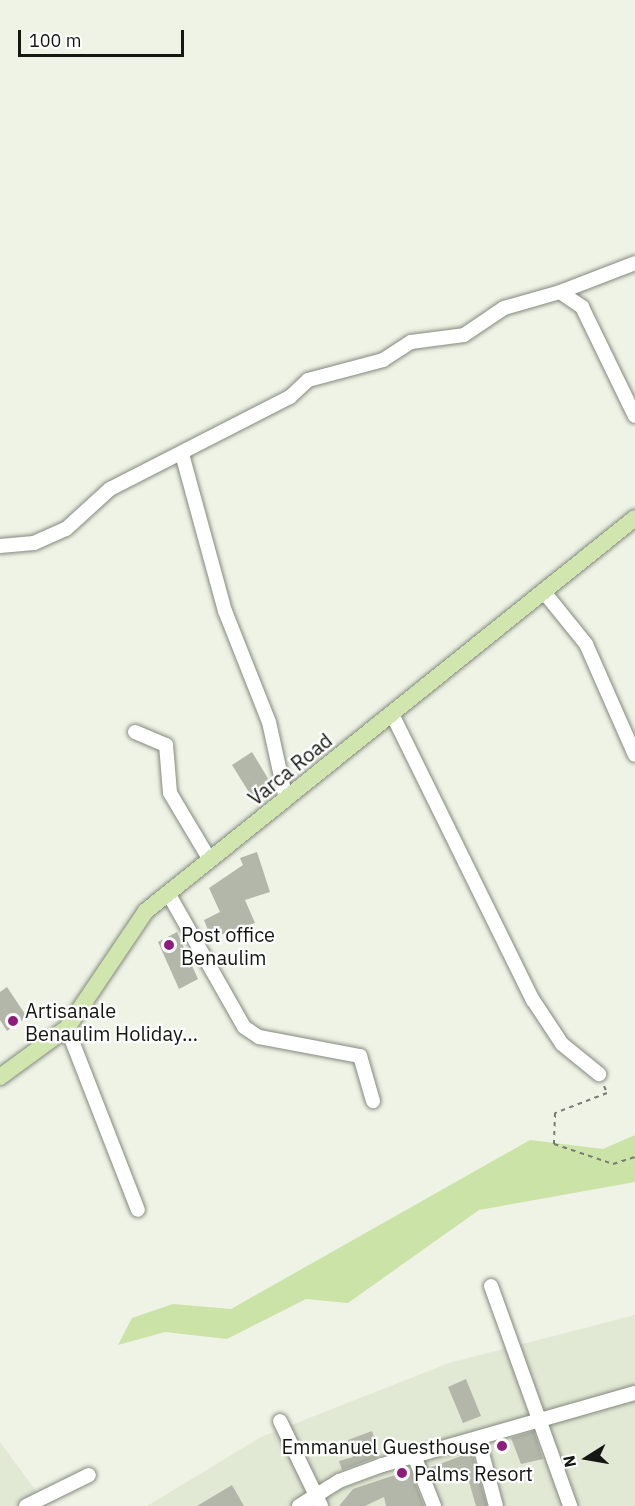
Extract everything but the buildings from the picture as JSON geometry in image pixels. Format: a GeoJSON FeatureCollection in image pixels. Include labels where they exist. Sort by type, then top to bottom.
{"type":"FeatureCollection","features":[{"type":"Feature","properties":{"kind":"main road","name":"Varca Road"},"geometry":{"type":"LineString","coordinates":[[0,1077],[67,1028],[146,911],[635,518]]}},
{"type":"Feature","properties":{"kind":"street"},"geometry":{"type":"LineString","coordinates":[[0,546],[50,537],[110,489],[182,454],[249,413],[290,397],[308,380],[383,360],[411,342],[464,335],[504,308],[560,292],[635,262]]}},
{"type":"Feature","properties":{"kind":"street"},"geometry":{"type":"LineString","coordinates":[[560,292],[582,307],[635,416]]}},
{"type":"Feature","properties":{"kind":"street"},"geometry":{"type":"LineString","coordinates":[[182,454],[225,611],[269,722],[286,799]]}},
{"type":"Feature","properties":{"kind":"street"},"geometry":{"type":"LineString","coordinates":[[544,592],[586,644],[635,755]]}},
{"type":"Feature","properties":{"kind":"street"},"geometry":{"type":"LineString","coordinates":[[392,714],[533,1000],[562,1044],[599,1074]]}},
{"type":"Feature","properties":{"kind":"street"},"geometry":{"type":"LineString","coordinates":[[135,732],[166,745],[170,793],[210,860]]}},
{"type":"Feature","properties":{"kind":"street"},"geometry":{"type":"LineString","coordinates":[[168,893],[244,1027],[259,1037],[360,1056],[373,1101]]}},
{"type":"Feature","properties":{"kind":"street"},"geometry":{"type":"LineString","coordinates":[[67,1028],[138,1210]]}},
{"type":"Feature","properties":{"kind":"street"},"geometry":{"type":"LineString","coordinates":[[491,1286],[570,1506]]}},
{"type":"Feature","properties":{"kind":"street"},"geometry":{"type":"LineString","coordinates":[[299,1506],[318,1501],[339,1481],[635,1393]]}},
{"type":"Feature","properties":{"kind":"street"},"geometry":{"type":"LineString","coordinates":[[280,1421],[318,1501]]}},
{"type":"Feature","properties":{"kind":"street"},"geometry":{"type":"LineString","coordinates":[[478,1438],[496,1506]]}},
{"type":"Feature","properties":{"kind":"street"},"geometry":{"type":"LineString","coordinates":[[415,1458],[434,1506]]}},
{"type":"Feature","properties":{"kind":"street"},"geometry":{"type":"LineString","coordinates":[[26,1506],[89,1475]]}},
{"type":"Feature","properties":{"kind":"path"},"geometry":{"type":"LineString","coordinates":[[599,1074],[607,1093],[555,1113],[554,1144],[613,1164],[635,1157]]}},
{"type":"Feature","properties":{"kind":"shaded area"},"geometry":{"type":"Polygon","coordinates":[[[635,1315],[635,1506],[147,1506],[261,1437],[449,1363],[635,1315]]]}},
{"type":"Feature","properties":{"kind":"shaded area"},"geometry":{"type":"Polygon","coordinates":[[[0,1442],[47,1506],[0,1506],[0,1442]]]}},
{"type":"Feature","properties":{"kind":"green space"},"geometry":{"type":"Polygon","coordinates":[[[635,1135],[635,1182],[479,1210],[348,1303],[306,1299],[227,1339],[165,1332],[118,1345],[132,1318],[173,1304],[231,1309],[530,1140],[603,1149],[635,1135]]]}},
{"type":"Feature","properties":{"kind":"place","name":"Post office Benaulim"},"geometry":{"type":"Point","coordinates":[169,945]}},
{"type":"Feature","properties":{"kind":"place","name":"Artisanale Benaulim Holiday…"},"geometry":{"type":"Point","coordinates":[13,1021]}},
{"type":"Feature","properties":{"kind":"place","name":"Emmanuel Guesthouse"},"geometry":{"type":"Point","coordinates":[502,1446]}},
{"type":"Feature","properties":{"kind":"place","name":"Palms Resort"},"geometry":{"type":"Point","coordinates":[402,1473]}}]}
